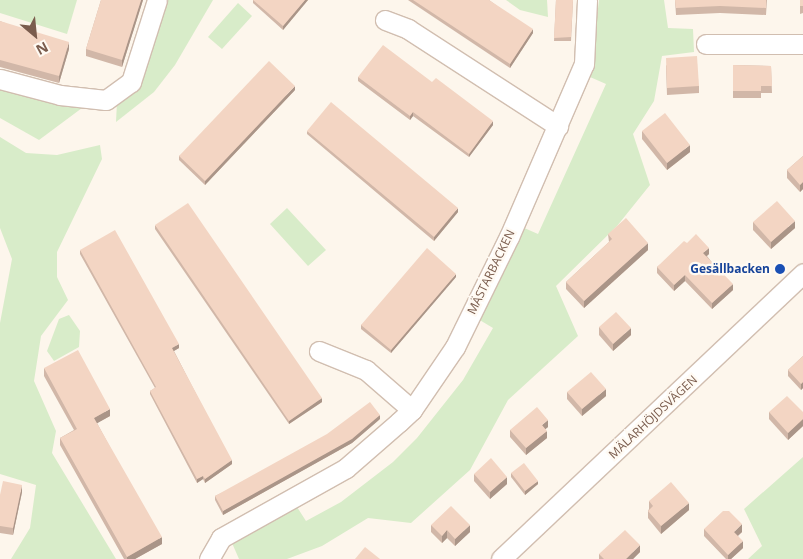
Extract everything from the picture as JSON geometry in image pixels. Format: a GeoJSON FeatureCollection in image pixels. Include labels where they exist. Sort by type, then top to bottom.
{"type":"FeatureCollection","features":[{"type":"Feature","properties":{"kind":"street"},"geometry":{"type":"LineString","coordinates":[[0,79],[60,95],[102,102],[131,82],[157,0]]}},
{"type":"Feature","properties":{"kind":"street","name":"MÄSTARBACKEN"},"geometry":{"type":"LineString","coordinates":[[209,559],[221,538],[346,468],[412,410],[455,348],[558,126],[584,64],[587,0]]}},
{"type":"Feature","properties":{"kind":"street"},"geometry":{"type":"LineString","coordinates":[[385,20],[408,29],[558,126]]}},
{"type":"Feature","properties":{"kind":"street"},"geometry":{"type":"LineString","coordinates":[[706,44],[803,44]]}},
{"type":"Feature","properties":{"kind":"street","name":"MÄLARHÖJDSVÄGEN"},"geometry":{"type":"LineString","coordinates":[[501,559],[803,273]]}},
{"type":"Feature","properties":{"kind":"street"},"geometry":{"type":"LineString","coordinates":[[319,351],[366,370],[412,410]]}},
{"type":"Feature","properties":{"kind":"green space"},"geometry":{"type":"Polygon","coordinates":[[[0,0],[77,0],[67,34],[0,13],[0,0]]]}},
{"type":"Feature","properties":{"kind":"green space"},"geometry":{"type":"Polygon","coordinates":[[[166,0],[213,0],[175,65],[154,92],[116,122],[117,102],[166,0]]]}},
{"type":"Feature","properties":{"kind":"green space"},"geometry":{"type":"Polygon","coordinates":[[[506,0],[547,0],[548,17],[520,10],[506,0]]]}},
{"type":"Feature","properties":{"kind":"green space"},"geometry":{"type":"Polygon","coordinates":[[[599,0],[664,0],[668,28],[693,29],[694,52],[662,56],[654,101],[633,134],[650,185],[617,226],[556,286],[578,336],[508,400],[470,470],[411,523],[368,518],[322,546],[287,559],[239,559],[232,543],[297,507],[306,521],[341,502],[393,462],[417,438],[463,380],[493,328],[478,319],[522,227],[538,234],[606,84],[590,77],[599,0]]]}},
{"type":"Feature","properties":{"kind":"green space"},"geometry":{"type":"Polygon","coordinates":[[[238,3],[252,16],[222,49],[208,37],[238,3]]]}},
{"type":"Feature","properties":{"kind":"green space"},"geometry":{"type":"Polygon","coordinates":[[[0,84],[82,108],[39,140],[0,118],[0,84]]]}},
{"type":"Feature","properties":{"kind":"green space"},"geometry":{"type":"Polygon","coordinates":[[[0,137],[26,153],[57,155],[100,145],[102,159],[57,252],[57,277],[68,300],[41,336],[34,381],[56,431],[52,453],[116,559],[11,559],[30,528],[36,485],[0,474],[0,323],[12,259],[0,228],[0,137]]]}},
{"type":"Feature","properties":{"kind":"green space"},"geometry":{"type":"Polygon","coordinates":[[[287,208],[326,250],[308,266],[270,224],[287,208]]]}},
{"type":"Feature","properties":{"kind":"green space"},"geometry":{"type":"Polygon","coordinates":[[[69,315],[80,331],[79,347],[54,361],[47,351],[59,319],[69,315]]]}},
{"type":"Feature","properties":{"kind":"green space"},"geometry":{"type":"Polygon","coordinates":[[[803,457],[803,559],[748,559],[762,546],[744,509],[803,457]]]}},
{"type":"Feature","properties":{"kind":"building"},"geometry":{"type":"Polygon","coordinates":[[[101,0],[141,0],[122,60],[86,49],[101,0]]]}},
{"type":"Feature","properties":{"kind":"building"},"geometry":{"type":"Polygon","coordinates":[[[253,0],[305,0],[283,26],[253,0]]]}},
{"type":"Feature","properties":{"kind":"building"},"geometry":{"type":"Polygon","coordinates":[[[413,0],[489,0],[533,29],[510,64],[413,0]]]}},
{"type":"Feature","properties":{"kind":"building"},"geometry":{"type":"Polygon","coordinates":[[[556,0],[573,0],[571,37],[554,38],[556,0]]]}},
{"type":"Feature","properties":{"kind":"building"},"geometry":{"type":"Polygon","coordinates":[[[675,0],[766,0],[766,8],[720,6],[676,8],[675,0]]]}},
{"type":"Feature","properties":{"kind":"building"},"geometry":{"type":"Polygon","coordinates":[[[800,0],[803,0],[803,6],[800,6],[800,0]]]}},
{"type":"Feature","properties":{"kind":"building"},"geometry":{"type":"Polygon","coordinates":[[[0,21],[69,42],[59,76],[0,60],[0,21]]]}},
{"type":"Feature","properties":{"kind":"building"},"geometry":{"type":"Polygon","coordinates":[[[383,45],[432,82],[436,78],[493,121],[469,154],[413,112],[410,116],[358,77],[383,45]]]}},
{"type":"Feature","properties":{"kind":"building"},"geometry":{"type":"Polygon","coordinates":[[[697,56],[699,86],[667,88],[666,58],[697,56]]]}},
{"type":"Feature","properties":{"kind":"building"},"geometry":{"type":"Polygon","coordinates":[[[269,61],[295,86],[205,181],[179,156],[269,61]]]}},
{"type":"Feature","properties":{"kind":"building"},"geometry":{"type":"Polygon","coordinates":[[[733,65],[771,66],[772,86],[761,86],[761,91],[733,91],[733,65]]]}},
{"type":"Feature","properties":{"kind":"building"},"geometry":{"type":"Polygon","coordinates":[[[331,102],[458,208],[434,237],[307,131],[331,102]]]}},
{"type":"Feature","properties":{"kind":"building"},"geometry":{"type":"Polygon","coordinates":[[[665,113],[690,145],[667,163],[642,131],[665,113]]]}},
{"type":"Feature","properties":{"kind":"building"},"geometry":{"type":"Polygon","coordinates":[[[803,156],[803,182],[800,185],[787,170],[803,156]]]}},
{"type":"Feature","properties":{"kind":"building"},"geometry":{"type":"Polygon","coordinates":[[[777,201],[795,221],[771,242],[753,222],[777,201]]]}},
{"type":"Feature","properties":{"kind":"building"},"geometry":{"type":"Polygon","coordinates":[[[188,203],[322,398],[289,421],[155,225],[188,203]]]}},
{"type":"Feature","properties":{"kind":"building"},"geometry":{"type":"Polygon","coordinates":[[[626,218],[648,243],[584,301],[566,282],[612,239],[608,234],[626,218]]]}},
{"type":"Feature","properties":{"kind":"building"},"geometry":{"type":"Polygon","coordinates":[[[115,230],[179,344],[172,348],[232,460],[205,479],[203,476],[197,479],[150,391],[156,387],[80,250],[115,230]]]}},
{"type":"Feature","properties":{"kind":"building"},"geometry":{"type":"Polygon","coordinates":[[[696,234],[709,248],[703,253],[733,284],[712,303],[685,275],[674,285],[657,267],[684,241],[687,243],[696,234]]]}},
{"type":"Feature","properties":{"kind":"building"},"geometry":{"type":"Polygon","coordinates":[[[427,248],[456,274],[391,350],[361,325],[427,248]]]}},
{"type":"Feature","properties":{"kind":"building"},"geometry":{"type":"Polygon","coordinates":[[[616,312],[631,328],[613,344],[599,327],[616,312]]]}},
{"type":"Feature","properties":{"kind":"building"},"geometry":{"type":"Polygon","coordinates":[[[78,350],[110,409],[94,418],[162,537],[127,557],[60,438],[77,429],[44,368],[78,350]]]}},
{"type":"Feature","properties":{"kind":"building"},"geometry":{"type":"Polygon","coordinates":[[[803,356],[803,382],[801,384],[788,370],[803,356]]]}},
{"type":"Feature","properties":{"kind":"building"},"geometry":{"type":"Polygon","coordinates":[[[591,372],[606,389],[582,409],[567,392],[591,372]]]}},
{"type":"Feature","properties":{"kind":"building"},"geometry":{"type":"Polygon","coordinates":[[[787,396],[803,412],[803,419],[788,433],[769,412],[787,396]]]}},
{"type":"Feature","properties":{"kind":"building"},"geometry":{"type":"Polygon","coordinates":[[[370,402],[380,415],[352,439],[223,511],[215,496],[327,434],[370,402]]]}},
{"type":"Feature","properties":{"kind":"building"},"geometry":{"type":"Polygon","coordinates":[[[537,407],[548,420],[542,425],[547,431],[526,448],[510,430],[537,407]]]}},
{"type":"Feature","properties":{"kind":"building"},"geometry":{"type":"Polygon","coordinates":[[[491,458],[507,477],[490,492],[474,474],[491,458]]]}},
{"type":"Feature","properties":{"kind":"building"},"geometry":{"type":"Polygon","coordinates":[[[524,463],[538,481],[525,491],[511,473],[524,463]]]}},
{"type":"Feature","properties":{"kind":"building"},"geometry":{"type":"Polygon","coordinates":[[[3,481],[22,485],[13,528],[0,526],[0,495],[3,481]]]}},
{"type":"Feature","properties":{"kind":"building"},"geometry":{"type":"Polygon","coordinates":[[[671,482],[689,503],[661,526],[648,511],[653,506],[649,501],[671,482]]]}},
{"type":"Feature","properties":{"kind":"building"},"geometry":{"type":"Polygon","coordinates":[[[451,506],[470,525],[455,539],[447,530],[442,536],[431,525],[451,506]]]}},
{"type":"Feature","properties":{"kind":"building"},"geometry":{"type":"Polygon","coordinates":[[[723,511],[729,511],[742,524],[734,532],[743,541],[728,555],[704,529],[723,511]]]}},
{"type":"Feature","properties":{"kind":"building"},"geometry":{"type":"Polygon","coordinates":[[[625,530],[640,545],[626,559],[604,559],[599,554],[625,530]]]}},
{"type":"Feature","properties":{"kind":"building"},"geometry":{"type":"Polygon","coordinates":[[[365,547],[380,559],[355,559],[365,547]]]}},
{"type":"Feature","properties":{"kind":"place","name":"Gesällbacken"},"geometry":{"type":"Point","coordinates":[780,269]}}]}
